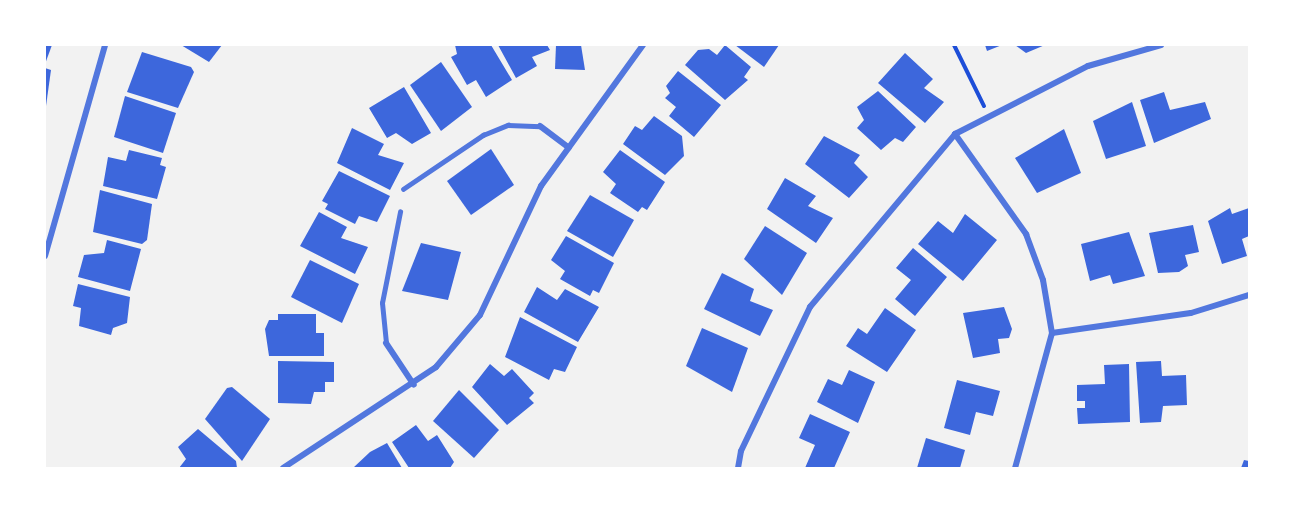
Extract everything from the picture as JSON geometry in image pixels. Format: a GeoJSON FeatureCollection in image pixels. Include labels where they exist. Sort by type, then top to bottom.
{"type":"FeatureCollection","features":[{"type":"Feature","properties":{"kind":"street"},"geometry":{"type":"LineString","coordinates":[[45,256],[105,45]]}},
{"type":"Feature","properties":{"kind":"street"},"geometry":{"type":"LineString","coordinates":[[282,468],[414,385],[480,315],[541,186],[643,45]]}},
{"type":"Feature","properties":{"kind":"street"},"geometry":{"type":"LineString","coordinates":[[738,468],[741,451],[810,308],[955,134],[1088,66],[1161,45]]}},
{"type":"Feature","properties":{"kind":"street"},"geometry":{"type":"LineString","coordinates":[[540,126],[569,148]]}},
{"type":"Feature","properties":{"kind":"street"},"geometry":{"type":"LineString","coordinates":[[955,134],[1026,234],[1043,279],[1053,333],[1015,468]]}},
{"type":"Feature","properties":{"kind":"street"},"geometry":{"type":"LineString","coordinates":[[1053,333],[1191,313],[1249,295]]}},
{"type":"Feature","properties":{"kind":"street"},"geometry":{"type":"LineString","coordinates":[[386,343],[414,385]]}},
{"type":"Feature","properties":{"kind":"lane"},"geometry":{"type":"LineString","coordinates":[[403,189],[483,135],[507,125],[540,126]]}},
{"type":"Feature","properties":{"kind":"lane"},"geometry":{"type":"LineString","coordinates":[[386,343],[382,303],[400,212]]}},
{"type":"Feature","properties":{"kind":"path"},"geometry":{"type":"LineString","coordinates":[[954,45],[989,117]]}},
{"type":"Feature","properties":{"kind":"building"},"geometry":{"type":"Polygon","coordinates":[[[45,45],[52,45],[45,64],[45,45]]]}},
{"type":"Feature","properties":{"kind":"building"},"geometry":{"type":"Polygon","coordinates":[[[181,45],[222,45],[209,62],[181,45]]]}},
{"type":"Feature","properties":{"kind":"building"},"geometry":{"type":"Polygon","coordinates":[[[455,45],[491,45],[512,80],[486,97],[476,80],[467,85],[451,57],[457,54],[455,45]]]}},
{"type":"Feature","properties":{"kind":"building"},"geometry":{"type":"Polygon","coordinates":[[[498,45],[547,45],[550,50],[532,57],[537,66],[516,78],[498,45]]]}},
{"type":"Feature","properties":{"kind":"building"},"geometry":{"type":"Polygon","coordinates":[[[556,45],[581,45],[585,70],[555,69],[556,45]]]}},
{"type":"Feature","properties":{"kind":"building"},"geometry":{"type":"Polygon","coordinates":[[[725,45],[751,67],[744,77],[748,80],[725,100],[685,65],[698,50],[709,49],[717,55],[725,45]]]}},
{"type":"Feature","properties":{"kind":"building"},"geometry":{"type":"Polygon","coordinates":[[[735,45],[779,45],[764,67],[735,45]]]}},
{"type":"Feature","properties":{"kind":"building"},"geometry":{"type":"Polygon","coordinates":[[[985,45],[1002,45],[987,51],[985,45]]]}},
{"type":"Feature","properties":{"kind":"building"},"geometry":{"type":"Polygon","coordinates":[[[1015,45],[1045,45],[1026,53],[1015,45]]]}},
{"type":"Feature","properties":{"kind":"building"},"geometry":{"type":"Polygon","coordinates":[[[142,52],[191,67],[194,72],[178,108],[127,92],[142,52]]]}},
{"type":"Feature","properties":{"kind":"building"},"geometry":{"type":"Polygon","coordinates":[[[905,53],[933,79],[924,88],[944,102],[925,123],[878,83],[905,53]]]}},
{"type":"Feature","properties":{"kind":"building"},"geometry":{"type":"Polygon","coordinates":[[[441,62],[472,107],[441,131],[410,85],[441,62]]]}},
{"type":"Feature","properties":{"kind":"building"},"geometry":{"type":"Polygon","coordinates":[[[45,68],[51,70],[46,106],[45,106],[45,68]]]}},
{"type":"Feature","properties":{"kind":"building"},"geometry":{"type":"Polygon","coordinates":[[[678,71],[721,105],[694,137],[669,116],[676,107],[665,98],[670,93],[666,86],[678,71]]]}},
{"type":"Feature","properties":{"kind":"building"},"geometry":{"type":"Polygon","coordinates":[[[404,87],[431,133],[412,144],[396,133],[387,138],[369,108],[404,87]]]}},
{"type":"Feature","properties":{"kind":"building"},"geometry":{"type":"Polygon","coordinates":[[[878,91],[916,127],[903,142],[895,138],[881,150],[857,128],[864,120],[857,107],[878,91]]]}},
{"type":"Feature","properties":{"kind":"building"},"geometry":{"type":"Polygon","coordinates":[[[1164,92],[1170,110],[1205,102],[1211,119],[1154,143],[1140,100],[1164,92]]]}},
{"type":"Feature","properties":{"kind":"building"},"geometry":{"type":"Polygon","coordinates":[[[125,96],[176,113],[163,153],[114,137],[125,96]]]}},
{"type":"Feature","properties":{"kind":"building"},"geometry":{"type":"Polygon","coordinates":[[[1132,102],[1146,146],[1106,159],[1093,121],[1132,102]]]}},
{"type":"Feature","properties":{"kind":"building"},"geometry":{"type":"Polygon","coordinates":[[[654,116],[682,136],[684,156],[665,175],[623,144],[635,126],[642,130],[654,116]]]}},
{"type":"Feature","properties":{"kind":"building"},"geometry":{"type":"Polygon","coordinates":[[[352,128],[384,144],[378,155],[404,163],[390,190],[337,163],[352,128]]]}},
{"type":"Feature","properties":{"kind":"building"},"geometry":{"type":"Polygon","coordinates":[[[1064,129],[1081,173],[1037,193],[1015,158],[1064,129]]]}},
{"type":"Feature","properties":{"kind":"building"},"geometry":{"type":"Polygon","coordinates":[[[824,136],[860,155],[854,163],[868,177],[849,198],[805,164],[824,136]]]}},
{"type":"Feature","properties":{"kind":"building"},"geometry":{"type":"Polygon","coordinates":[[[491,149],[514,185],[471,215],[447,181],[491,149]]]}},
{"type":"Feature","properties":{"kind":"building"},"geometry":{"type":"Polygon","coordinates":[[[129,150],[162,158],[160,165],[166,167],[157,199],[103,186],[108,157],[126,161],[129,150]]]}},
{"type":"Feature","properties":{"kind":"building"},"geometry":{"type":"Polygon","coordinates":[[[620,150],[665,182],[647,210],[642,207],[638,212],[610,193],[616,184],[603,172],[620,150]]]}},
{"type":"Feature","properties":{"kind":"building"},"geometry":{"type":"Polygon","coordinates":[[[339,171],[390,196],[377,222],[359,216],[355,224],[325,209],[328,204],[322,201],[339,171]]]}},
{"type":"Feature","properties":{"kind":"building"},"geometry":{"type":"Polygon","coordinates":[[[785,178],[816,196],[808,206],[833,218],[816,243],[767,209],[785,178]]]}},
{"type":"Feature","properties":{"kind":"building"},"geometry":{"type":"Polygon","coordinates":[[[100,190],[152,204],[147,240],[142,244],[93,232],[100,190]]]}},
{"type":"Feature","properties":{"kind":"building"},"geometry":{"type":"Polygon","coordinates":[[[590,195],[634,220],[613,257],[567,231],[590,195]]]}},
{"type":"Feature","properties":{"kind":"building"},"geometry":{"type":"Polygon","coordinates":[[[1230,208],[1232,214],[1249,208],[1249,236],[1242,239],[1247,256],[1222,264],[1208,221],[1230,208]]]}},
{"type":"Feature","properties":{"kind":"building"},"geometry":{"type":"Polygon","coordinates":[[[319,212],[347,227],[341,238],[368,247],[355,274],[300,246],[319,212]]]}},
{"type":"Feature","properties":{"kind":"building"},"geometry":{"type":"Polygon","coordinates":[[[965,214],[997,240],[963,281],[918,244],[938,221],[953,233],[965,214]]]}},
{"type":"Feature","properties":{"kind":"building"},"geometry":{"type":"Polygon","coordinates":[[[1193,225],[1199,252],[1185,255],[1188,266],[1179,272],[1158,273],[1149,233],[1193,225]]]}},
{"type":"Feature","properties":{"kind":"building"},"geometry":{"type":"Polygon","coordinates":[[[765,226],[807,253],[782,295],[744,259],[765,226]]]}},
{"type":"Feature","properties":{"kind":"building"},"geometry":{"type":"Polygon","coordinates":[[[1129,232],[1145,276],[1113,284],[1110,275],[1090,281],[1081,244],[1129,232]]]}},
{"type":"Feature","properties":{"kind":"building"},"geometry":{"type":"Polygon","coordinates":[[[566,236],[614,263],[599,293],[593,290],[590,296],[560,279],[565,271],[551,260],[566,236]]]}},
{"type":"Feature","properties":{"kind":"building"},"geometry":{"type":"Polygon","coordinates":[[[107,240],[141,249],[130,291],[78,277],[84,255],[104,253],[107,240]]]}},
{"type":"Feature","properties":{"kind":"building"},"geometry":{"type":"Polygon","coordinates":[[[421,243],[461,252],[448,300],[402,291],[421,243]]]}},
{"type":"Feature","properties":{"kind":"building"},"geometry":{"type":"Polygon","coordinates":[[[913,248],[947,277],[915,316],[895,299],[911,280],[896,268],[913,248]]]}},
{"type":"Feature","properties":{"kind":"building"},"geometry":{"type":"Polygon","coordinates":[[[310,260],[359,284],[342,323],[291,297],[310,260]]]}},
{"type":"Feature","properties":{"kind":"building"},"geometry":{"type":"Polygon","coordinates":[[[722,273],[754,289],[750,301],[773,310],[760,336],[704,309],[722,273]]]}},
{"type":"Feature","properties":{"kind":"building"},"geometry":{"type":"Polygon","coordinates":[[[78,284],[130,297],[127,323],[113,328],[111,335],[79,326],[81,308],[73,306],[78,284]]]}},
{"type":"Feature","properties":{"kind":"building"},"geometry":{"type":"Polygon","coordinates":[[[537,287],[557,300],[565,289],[599,307],[578,342],[524,312],[537,287]]]}},
{"type":"Feature","properties":{"kind":"building"},"geometry":{"type":"Polygon","coordinates":[[[1004,307],[1012,329],[1009,338],[998,339],[1000,353],[973,358],[963,313],[1004,307]]]}},
{"type":"Feature","properties":{"kind":"building"},"geometry":{"type":"Polygon","coordinates":[[[885,308],[916,330],[887,372],[846,346],[858,328],[867,334],[885,308]]]}},
{"type":"Feature","properties":{"kind":"building"},"geometry":{"type":"Polygon","coordinates":[[[278,314],[316,314],[316,333],[324,333],[324,356],[269,356],[265,329],[269,320],[278,320],[278,314]]]}},
{"type":"Feature","properties":{"kind":"building"},"geometry":{"type":"Polygon","coordinates":[[[520,317],[577,347],[565,372],[554,369],[549,380],[505,357],[520,317]]]}},
{"type":"Feature","properties":{"kind":"building"},"geometry":{"type":"Polygon","coordinates":[[[702,328],[748,348],[732,392],[686,366],[702,328]]]}},
{"type":"Feature","properties":{"kind":"building"},"geometry":{"type":"Polygon","coordinates":[[[278,361],[334,362],[334,382],[325,382],[325,392],[314,392],[311,404],[278,403],[278,361]]]}},
{"type":"Feature","properties":{"kind":"building"},"geometry":{"type":"Polygon","coordinates":[[[1161,361],[1162,376],[1186,375],[1187,405],[1163,406],[1161,422],[1140,423],[1136,362],[1161,361]]]}},
{"type":"Feature","properties":{"kind":"building"},"geometry":{"type":"Polygon","coordinates":[[[490,364],[504,376],[512,369],[534,393],[529,398],[534,403],[507,425],[472,387],[490,364]]]}},
{"type":"Feature","properties":{"kind":"building"},"geometry":{"type":"Polygon","coordinates":[[[1129,364],[1130,422],[1078,424],[1077,408],[1085,408],[1085,401],[1077,401],[1077,385],[1105,384],[1104,365],[1129,364]]]}},
{"type":"Feature","properties":{"kind":"building"},"geometry":{"type":"Polygon","coordinates":[[[849,370],[875,382],[858,423],[817,402],[828,379],[842,385],[849,370]]]}},
{"type":"Feature","properties":{"kind":"building"},"geometry":{"type":"Polygon","coordinates":[[[957,380],[1000,391],[993,416],[976,412],[970,435],[944,428],[957,380]]]}},
{"type":"Feature","properties":{"kind":"building"},"geometry":{"type":"Polygon","coordinates":[[[232,387],[270,419],[242,461],[205,419],[227,388],[232,387]]]}},
{"type":"Feature","properties":{"kind":"building"},"geometry":{"type":"Polygon","coordinates":[[[459,390],[499,430],[474,458],[433,421],[459,390]]]}},
{"type":"Feature","properties":{"kind":"building"},"geometry":{"type":"Polygon","coordinates":[[[810,414],[850,432],[834,468],[805,468],[815,445],[799,438],[810,414]]]}},
{"type":"Feature","properties":{"kind":"building"},"geometry":{"type":"Polygon","coordinates":[[[416,425],[428,441],[437,435],[454,462],[450,468],[409,468],[392,442],[416,425]]]}},
{"type":"Feature","properties":{"kind":"building"},"geometry":{"type":"Polygon","coordinates":[[[198,429],[236,461],[237,468],[179,468],[186,459],[178,447],[198,429]]]}},
{"type":"Feature","properties":{"kind":"building"},"geometry":{"type":"Polygon","coordinates":[[[926,438],[965,450],[960,468],[917,468],[926,438]]]}},
{"type":"Feature","properties":{"kind":"building"},"geometry":{"type":"Polygon","coordinates":[[[387,443],[402,468],[353,468],[370,452],[387,443]]]}},
{"type":"Feature","properties":{"kind":"building"},"geometry":{"type":"Polygon","coordinates":[[[1244,460],[1249,461],[1249,468],[1241,468],[1244,460]]]}}]}
